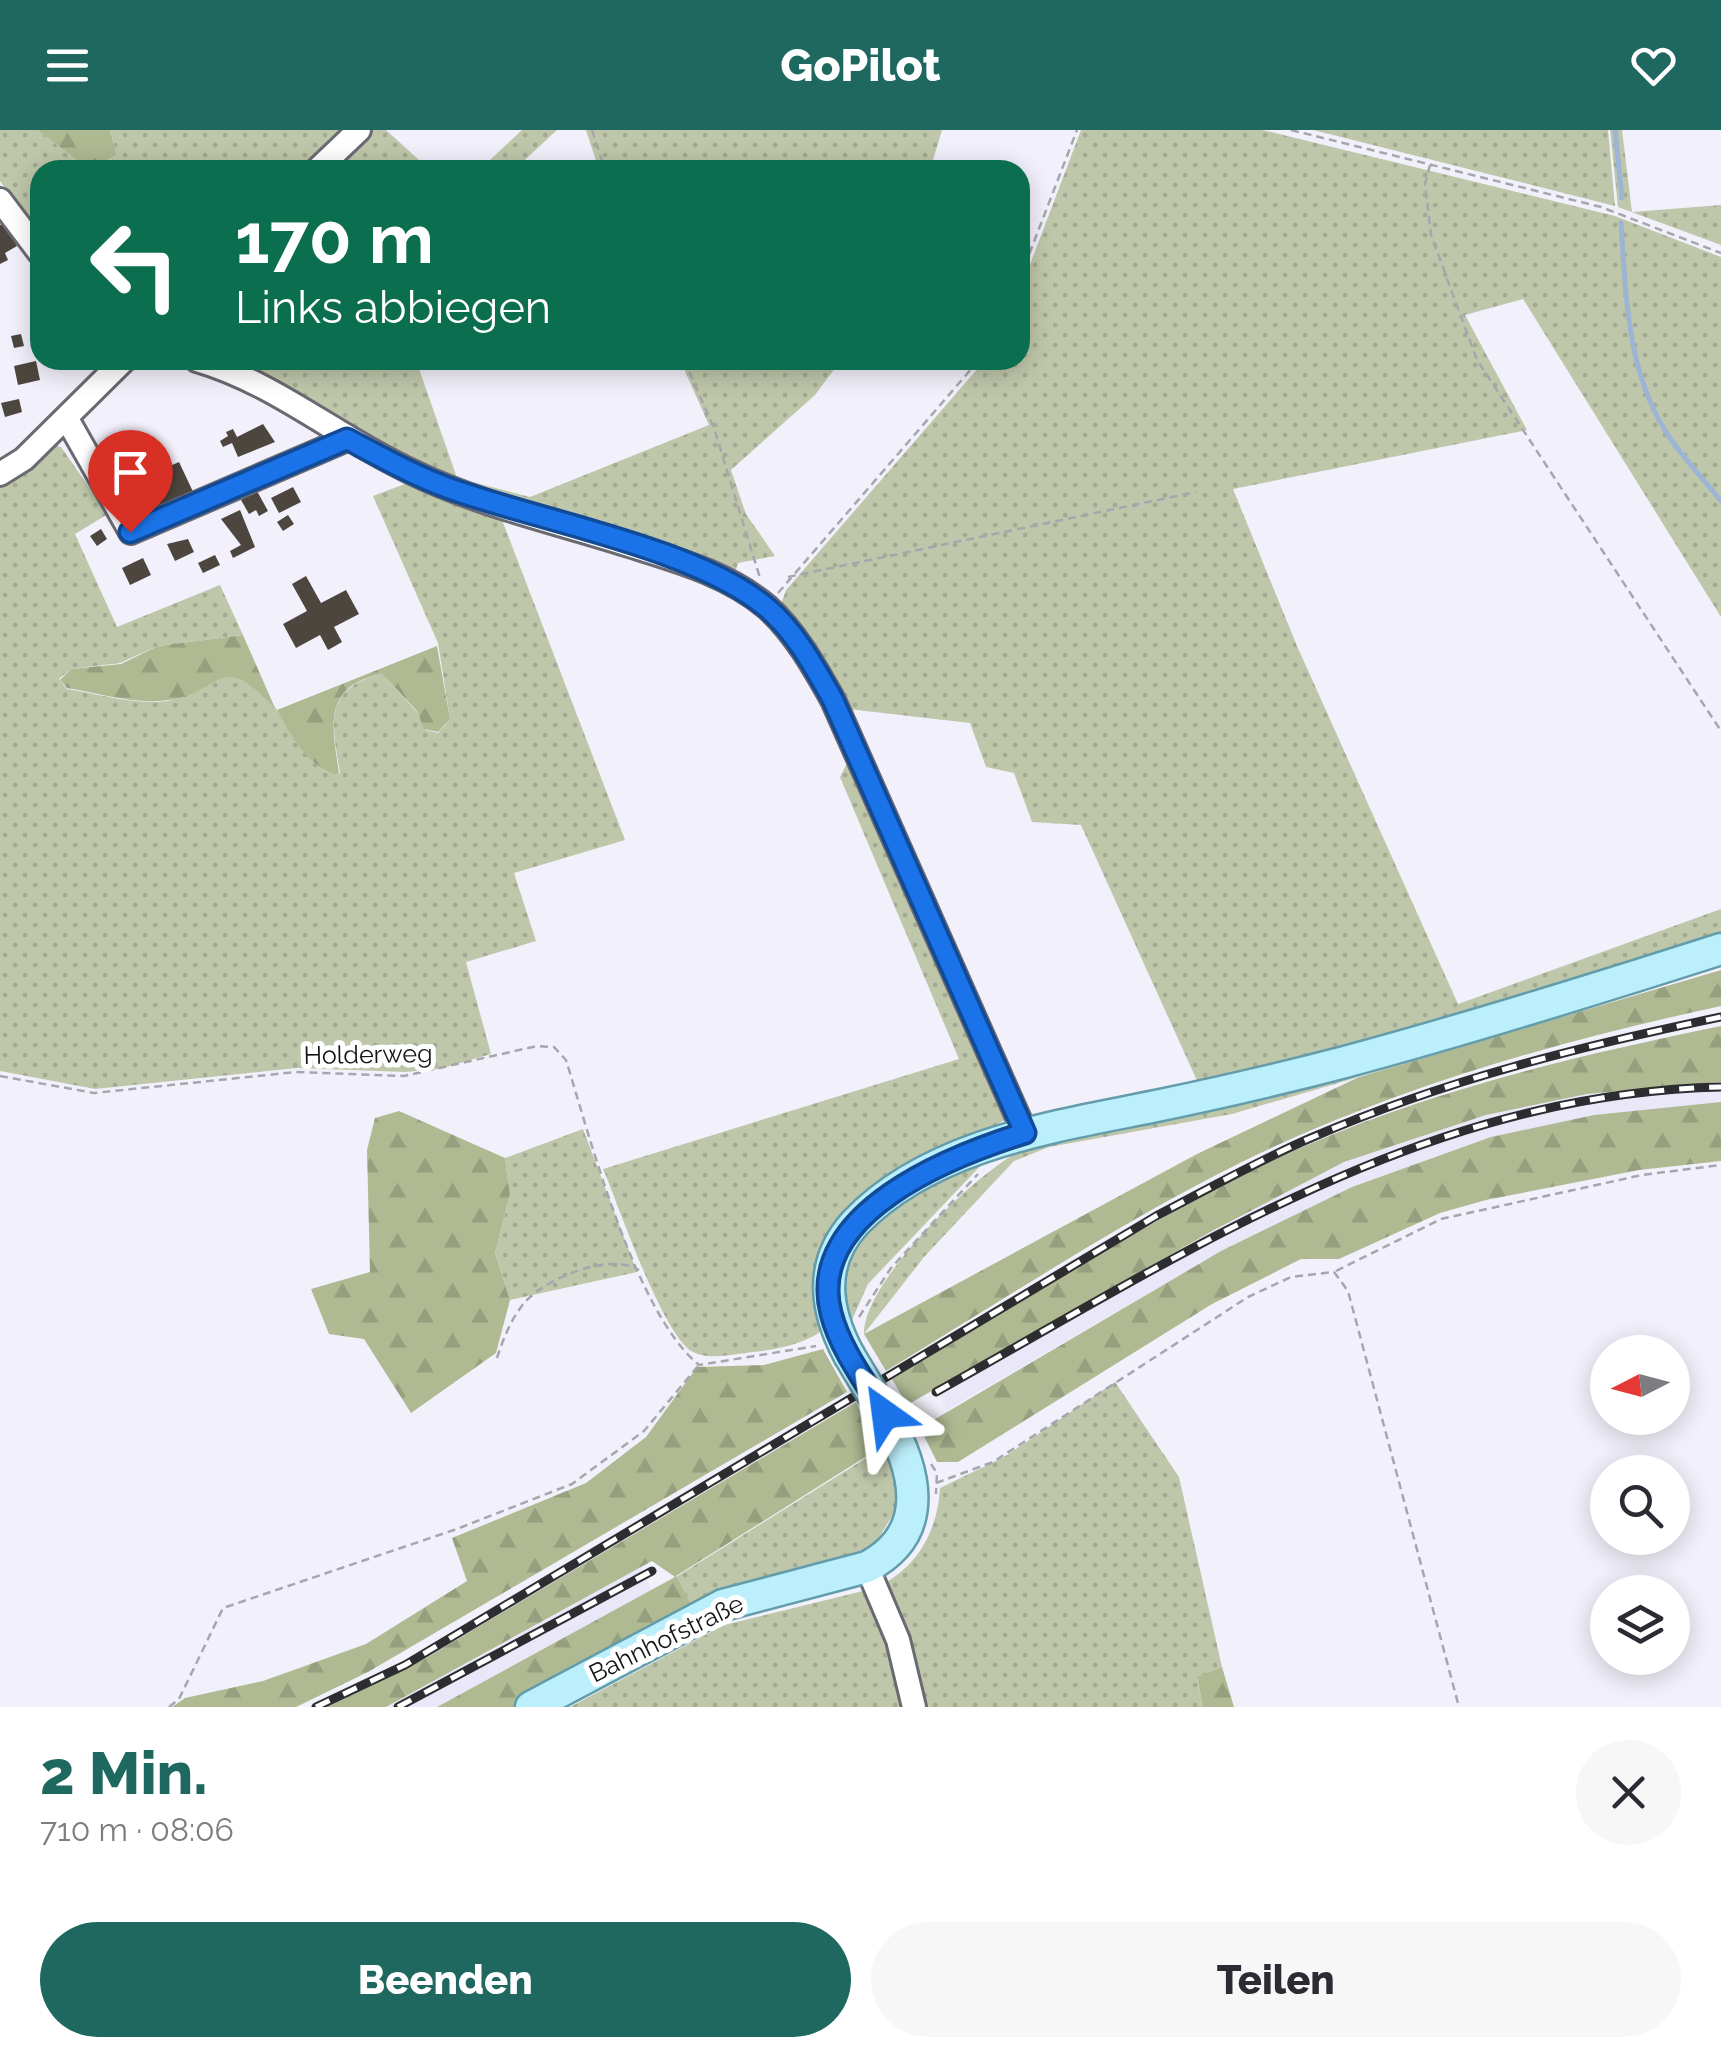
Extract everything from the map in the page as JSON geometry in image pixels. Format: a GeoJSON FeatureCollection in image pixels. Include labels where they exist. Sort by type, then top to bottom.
{"type":"FeatureCollection","features":[{"type":"Feature","properties":{"kind":"main road"},"geometry":{"type":"LineString","coordinates":[[868,1567],[902,1536],[931,1484],[904,1450],[849,1339],[830,1310],[828,1280],[834,1255],[855,1224],[874,1206],[937,1168],[1025,1133],[1344,1062],[1721,949]]}},
{"type":"Feature","properties":{"kind":"main road","name":"Bahnhofstraße"},"geometry":{"type":"LineString","coordinates":[[531,1707],[710,1610],[868,1567]]}},
{"type":"Feature","properties":{"kind":"street"},"geometry":{"type":"LineString","coordinates":[[328,160],[359,130]]}},
{"type":"Feature","properties":{"kind":"street"},"geometry":{"type":"LineString","coordinates":[[0,200],[30,240]]}},
{"type":"Feature","properties":{"kind":"street"},"geometry":{"type":"LineString","coordinates":[[0,474],[24,459],[114,370]]}},
{"type":"Feature","properties":{"kind":"street"},"geometry":{"type":"LineString","coordinates":[[225,370],[249,378],[347,439],[448,488],[679,561],[730,582],[768,608],[806,653],[833,700],[1025,1133]]}},
{"type":"Feature","properties":{"kind":"street"},"geometry":{"type":"LineString","coordinates":[[67,418],[130,532],[347,439]]}},
{"type":"Feature","properties":{"kind":"street"},"geometry":{"type":"LineString","coordinates":[[868,1567],[898,1640],[914,1707]]}},
{"type":"Feature","properties":{"kind":"path"},"geometry":{"type":"LineString","coordinates":[[592,130],[602,160]]}},
{"type":"Feature","properties":{"kind":"path"},"geometry":{"type":"LineString","coordinates":[[1030,252],[1077,130]]}},
{"type":"Feature","properties":{"kind":"path"},"geometry":{"type":"LineString","coordinates":[[1291,130],[1600,207],[1721,254]]}},
{"type":"Feature","properties":{"kind":"path"},"geometry":{"type":"LineString","coordinates":[[1430,164],[1425,184],[1431,235],[1477,360],[1721,732]]}},
{"type":"Feature","properties":{"kind":"path"},"geometry":{"type":"LineString","coordinates":[[688,370],[714,428],[768,608]]}},
{"type":"Feature","properties":{"kind":"path"},"geometry":{"type":"LineString","coordinates":[[768,608],[788,577],[971,370]]}},
{"type":"Feature","properties":{"kind":"path"},"geometry":{"type":"LineString","coordinates":[[788,577],[1196,492]]}},
{"type":"Feature","properties":{"kind":"path","name":"Holderweg"},"geometry":{"type":"LineString","coordinates":[[0,1076],[94,1094],[296,1072],[404,1076],[536,1046],[554,1047],[566,1060],[603,1178],[640,1271]]}},
{"type":"Feature","properties":{"kind":"path"},"geometry":{"type":"LineString","coordinates":[[931,1484],[993,1462],[1248,1297],[1292,1277],[1334,1272],[1440,1219],[1642,1175],[1720,1165]]}},
{"type":"Feature","properties":{"kind":"path"},"geometry":{"type":"LineString","coordinates":[[169,1707],[180,1698],[223,1608],[454,1530],[572,1484],[644,1431],[699,1365],[763,1357],[849,1339],[872,1292],[985,1167]]}},
{"type":"Feature","properties":{"kind":"path"},"geometry":{"type":"LineString","coordinates":[[497,1358],[525,1302],[550,1284],[599,1266],[625,1263],[640,1271],[676,1344],[699,1365]]}},
{"type":"Feature","properties":{"kind":"path"},"geometry":{"type":"LineString","coordinates":[[1334,1272],[1348,1291],[1459,1707]]}},
{"type":"Feature","properties":{"kind":"shaded area"},"geometry":{"type":"Polygon","coordinates":[[[1721,1082],[1721,1102],[1491,1137],[1352,1187],[1221,1251],[947,1410],[936,1389],[1212,1231],[1344,1162],[1486,1115],[1587,1094],[1721,1082]]]}},
{"type":"Feature","properties":{"kind":"shaded area"},"geometry":{"type":"Polygon","coordinates":[[[642,1567],[651,1590],[437,1707],[386,1707],[642,1567]]]}},
{"type":"Feature","properties":{"kind":"green space"},"geometry":{"type":"Polygon","coordinates":[[[0,130],[37,130],[77,160],[30,160],[30,225],[0,181],[0,130]]]}},
{"type":"Feature","properties":{"kind":"green space"},"geometry":{"type":"Polygon","coordinates":[[[37,130],[110,130],[117,155],[108,160],[77,160],[37,130]]]}},
{"type":"Feature","properties":{"kind":"green space"},"geometry":{"type":"Polygon","coordinates":[[[110,130],[344,130],[312,160],[109,160],[117,155],[110,130]]]}},
{"type":"Feature","properties":{"kind":"green space"},"geometry":{"type":"Polygon","coordinates":[[[370,130],[386,130],[419,160],[339,160],[370,130]]]}},
{"type":"Feature","properties":{"kind":"green space"},"geometry":{"type":"Polygon","coordinates":[[[522,130],[557,130],[525,160],[490,160],[522,130]]]}},
{"type":"Feature","properties":{"kind":"green space"},"geometry":{"type":"Polygon","coordinates":[[[586,130],[942,130],[933,160],[596,160],[586,130]]]}},
{"type":"Feature","properties":{"kind":"green space"},"geometry":{"type":"Polygon","coordinates":[[[1081,130],[1263,130],[1615,216],[1721,257],[1721,617],[1523,299],[1465,315],[1527,430],[1233,489],[1297,646],[1458,1004],[1721,909],[1721,935],[1462,1015],[1199,1085],[1081,825],[1032,822],[1014,773],[986,767],[970,723],[848,709],[780,607],[786,590],[976,370],[1030,370],[1030,265],[1081,130]]]}},
{"type":"Feature","properties":{"kind":"green space"},"geometry":{"type":"Polygon","coordinates":[[[1313,130],[1608,130],[1615,206],[1313,130]]]}},
{"type":"Feature","properties":{"kind":"green space"},"geometry":{"type":"Polygon","coordinates":[[[1610,130],[1622,130],[1632,212],[1721,205],[1721,245],[1618,207],[1610,130]]]}},
{"type":"Feature","properties":{"kind":"green space"},"geometry":{"type":"Polygon","coordinates":[[[254,370],[419,370],[457,478],[530,497],[709,425],[684,370],[834,370],[815,395],[731,470],[746,514],[775,556],[738,563],[735,573],[671,544],[419,468],[254,370]]]}},
{"type":"Feature","properties":{"kind":"green space"},"geometry":{"type":"Polygon","coordinates":[[[45,443],[61,447],[108,514],[75,534],[117,627],[220,585],[243,635],[158,646],[120,663],[71,669],[59,679],[67,689],[155,702],[176,698],[221,677],[239,677],[267,696],[307,755],[335,775],[340,773],[336,711],[340,699],[363,680],[382,674],[417,712],[426,730],[438,733],[450,719],[438,643],[373,496],[410,482],[499,512],[625,840],[514,873],[536,941],[466,962],[491,1054],[439,1069],[405,1072],[297,1068],[95,1089],[0,1071],[0,482],[45,443]]]}},
{"type":"Feature","properties":{"kind":"green space"},"geometry":{"type":"Polygon","coordinates":[[[243,635],[275,708],[242,680],[231,677],[187,695],[156,701],[67,688],[60,680],[71,669],[121,664],[158,646],[243,635]]]}},
{"type":"Feature","properties":{"kind":"green space"},"geometry":{"type":"Polygon","coordinates":[[[437,646],[450,719],[438,732],[424,729],[417,711],[382,674],[363,680],[349,688],[335,710],[339,773],[335,775],[308,756],[277,710],[437,646]]]}},
{"type":"Feature","properties":{"kind":"green space"},"geometry":{"type":"Polygon","coordinates":[[[849,759],[1005,1107],[1005,1120],[890,1178],[862,1197],[840,1219],[824,1245],[818,1274],[825,1328],[801,1342],[771,1350],[705,1356],[691,1351],[667,1319],[603,1169],[959,1059],[840,777],[849,759]]]}},
{"type":"Feature","properties":{"kind":"green space"},"geometry":{"type":"Polygon","coordinates":[[[1721,970],[1721,1006],[1539,1051],[1419,1088],[1246,1160],[1109,1235],[886,1371],[864,1334],[1197,1154],[1359,1077],[1721,970]]]}},
{"type":"Feature","properties":{"kind":"green space"},"geometry":{"type":"Polygon","coordinates":[[[1721,1026],[1721,1082],[1587,1094],[1486,1115],[1344,1162],[1212,1231],[907,1405],[892,1379],[1155,1222],[1301,1147],[1478,1084],[1721,1026]]]}},
{"type":"Feature","properties":{"kind":"green space"},"geometry":{"type":"Polygon","coordinates":[[[1359,1077],[1232,1114],[1049,1147],[1014,1161],[924,1257],[864,1334],[869,1312],[903,1256],[983,1176],[1030,1146],[1170,1121],[1359,1077]]]}},
{"type":"Feature","properties":{"kind":"green space"},"geometry":{"type":"Polygon","coordinates":[[[1721,1102],[1721,1161],[1639,1170],[1486,1200],[1440,1213],[1339,1259],[1301,1259],[1212,1304],[958,1462],[937,1462],[920,1428],[1221,1251],[1352,1187],[1491,1137],[1594,1115],[1721,1102]]]}},
{"type":"Feature","properties":{"kind":"green space"},"geometry":{"type":"Polygon","coordinates":[[[399,1111],[505,1158],[510,1194],[495,1253],[510,1300],[496,1353],[411,1413],[364,1339],[329,1334],[311,1289],[370,1272],[367,1150],[375,1118],[399,1111]]]}},
{"type":"Feature","properties":{"kind":"green space"},"geometry":{"type":"Polygon","coordinates":[[[583,1129],[637,1272],[510,1300],[495,1253],[510,1194],[505,1158],[583,1129]]]}},
{"type":"Feature","properties":{"kind":"green space"},"geometry":{"type":"Polygon","coordinates":[[[987,1159],[868,1284],[852,1320],[842,1320],[845,1252],[890,1203],[987,1159]]]}},
{"type":"Feature","properties":{"kind":"green space"},"geometry":{"type":"Polygon","coordinates":[[[823,1349],[847,1392],[368,1672],[296,1707],[172,1707],[185,1698],[263,1681],[366,1644],[467,1581],[452,1538],[586,1483],[646,1437],[697,1367],[764,1365],[823,1349]]]}},
{"type":"Feature","properties":{"kind":"green space"},"geometry":{"type":"Polygon","coordinates":[[[1115,1382],[1179,1477],[1222,1667],[1197,1678],[1203,1707],[921,1707],[883,1584],[907,1567],[924,1544],[935,1517],[940,1488],[1004,1457],[1115,1382]]]}},
{"type":"Feature","properties":{"kind":"green space"},"geometry":{"type":"Polygon","coordinates":[[[856,1402],[878,1449],[676,1576],[694,1609],[516,1707],[437,1707],[675,1577],[652,1561],[386,1707],[327,1707],[426,1658],[856,1402]]]}},
{"type":"Feature","properties":{"kind":"green space"},"geometry":{"type":"Polygon","coordinates":[[[887,1445],[899,1505],[873,1547],[740,1585],[694,1609],[676,1577],[887,1445]]]}},
{"type":"Feature","properties":{"kind":"green space"},"geometry":{"type":"Polygon","coordinates":[[[867,1590],[875,1597],[908,1707],[570,1707],[724,1625],[867,1590]]]}},
{"type":"Feature","properties":{"kind":"green space"},"geometry":{"type":"Polygon","coordinates":[[[1222,1667],[1234,1707],[1203,1707],[1197,1677],[1222,1667]]]}},
{"type":"Feature","properties":{"kind":"building"},"geometry":{"type":"Polygon","coordinates":[[[5,223],[17,246],[5,253],[8,260],[0,264],[0,225],[5,223]]]}},
{"type":"Feature","properties":{"kind":"building"},"geometry":{"type":"Polygon","coordinates":[[[21,334],[24,346],[14,348],[11,336],[21,334]]]}},
{"type":"Feature","properties":{"kind":"building"},"geometry":{"type":"Polygon","coordinates":[[[30,362],[30,370],[38,370],[40,380],[18,385],[14,366],[30,362]]]}},
{"type":"Feature","properties":{"kind":"building"},"geometry":{"type":"Polygon","coordinates":[[[19,399],[22,412],[5,417],[1,403],[19,399]]]}},
{"type":"Feature","properties":{"kind":"building"},"geometry":{"type":"Polygon","coordinates":[[[263,424],[275,442],[238,457],[232,443],[223,447],[220,441],[233,429],[237,437],[263,424]]]}},
{"type":"Feature","properties":{"kind":"building"},"geometry":{"type":"Polygon","coordinates":[[[107,453],[120,479],[113,483],[98,459],[107,453]]]}},
{"type":"Feature","properties":{"kind":"building"},"geometry":{"type":"Polygon","coordinates":[[[179,462],[196,498],[141,523],[124,486],[179,462]]]}},
{"type":"Feature","properties":{"kind":"building"},"geometry":{"type":"Polygon","coordinates":[[[293,487],[301,502],[279,513],[271,498],[293,487]]]}},
{"type":"Feature","properties":{"kind":"building"},"geometry":{"type":"Polygon","coordinates":[[[257,491],[268,511],[259,516],[256,510],[249,514],[241,500],[257,491]]]}},
{"type":"Feature","properties":{"kind":"building"},"geometry":{"type":"Polygon","coordinates":[[[240,510],[255,547],[233,558],[230,551],[241,545],[221,519],[240,510]]]}},
{"type":"Feature","properties":{"kind":"building"},"geometry":{"type":"Polygon","coordinates":[[[288,515],[294,524],[283,531],[277,522],[288,515]]]}},
{"type":"Feature","properties":{"kind":"building"},"geometry":{"type":"Polygon","coordinates":[[[101,529],[107,539],[97,546],[90,536],[101,529]]]}},
{"type":"Feature","properties":{"kind":"building"},"geometry":{"type":"Polygon","coordinates":[[[188,539],[194,552],[175,561],[167,544],[188,539]]]}},
{"type":"Feature","properties":{"kind":"building"},"geometry":{"type":"Polygon","coordinates":[[[215,555],[220,565],[203,573],[198,563],[215,555]]]}},
{"type":"Feature","properties":{"kind":"building"},"geometry":{"type":"Polygon","coordinates":[[[143,558],[151,575],[130,585],[122,568],[143,558]]]}},
{"type":"Feature","properties":{"kind":"building"},"geometry":{"type":"Polygon","coordinates":[[[306,576],[321,603],[346,590],[359,614],[334,627],[342,642],[328,650],[320,635],[296,648],[283,624],[307,611],[292,584],[306,576]]]}},
{"type":"Feature","properties":{"kind":"waterway"},"geometry":{"type":"LineString","coordinates":[[1615,130],[1622,198]]}},
{"type":"Feature","properties":{"kind":"waterway"},"geometry":{"type":"LineString","coordinates":[[1621,223],[1632,336],[1646,391],[1672,441],[1721,501]]}},
{"type":"Feature","properties":{"kind":"railway"},"geometry":{"type":"LineString","coordinates":[[316,1707],[405,1665],[1156,1216],[1273,1155],[1363,1117],[1463,1082],[1565,1053],[1721,1017]]}},
{"type":"Feature","properties":{"kind":"railway"},"geometry":{"type":"LineString","coordinates":[[936,1392],[1216,1236],[1311,1190],[1408,1150],[1508,1118],[1612,1096],[1721,1087]]}},
{"type":"Feature","properties":{"kind":"railway"},"geometry":{"type":"LineString","coordinates":[[398,1707],[652,1571]]}},
{"type":"Feature","properties":{"kind":"route"},"geometry":{"type":"LineString","coordinates":[[130,532],[347,439],[448,488],[679,561],[730,582],[768,608],[806,653],[833,700],[1025,1133],[952,1160],[874,1206],[846,1234],[834,1255],[828,1296],[834,1324],[885,1414]]}}]}
